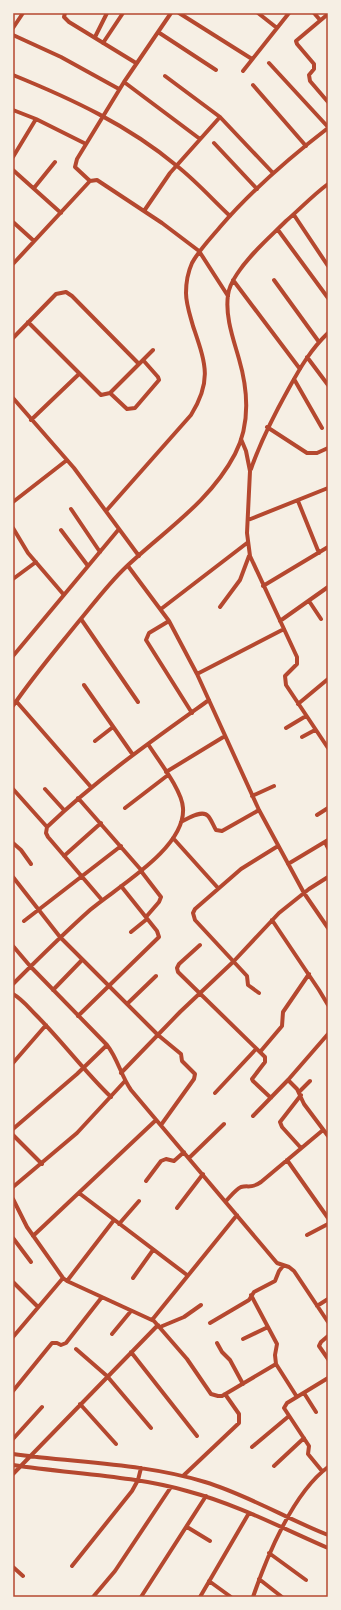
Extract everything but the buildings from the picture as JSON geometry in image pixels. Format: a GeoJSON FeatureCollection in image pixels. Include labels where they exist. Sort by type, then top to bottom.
{"type":"FeatureCollection","features":[{"type":"Feature","properties":{"kind":"street"},"geometry":{"type":"LineString","coordinates":[[13,28],[23,13]]}},
{"type":"Feature","properties":{"kind":"street"},"geometry":{"type":"LineString","coordinates":[[95,37],[107,13]]}},
{"type":"Feature","properties":{"kind":"street"},"geometry":{"type":"LineString","coordinates":[[104,43],[123,13]]}},
{"type":"Feature","properties":{"kind":"street"},"geometry":{"type":"LineString","coordinates":[[90,181],[75,167],[75,164],[136,63],[171,13]]}},
{"type":"Feature","properties":{"kind":"street"},"geometry":{"type":"LineString","coordinates":[[180,13],[252,59]]}},
{"type":"Feature","properties":{"kind":"street"},"geometry":{"type":"LineString","coordinates":[[258,13],[277,28]]}},
{"type":"Feature","properties":{"kind":"street"},"geometry":{"type":"LineString","coordinates":[[243,71],[289,13]]}},
{"type":"Feature","properties":{"kind":"street"},"geometry":{"type":"LineString","coordinates":[[314,13],[320,20]]}},
{"type":"Feature","properties":{"kind":"street"},"geometry":{"type":"LineString","coordinates":[[328,14],[297,38],[296,42],[314,64],[314,70],[309,75],[310,81],[328,102]]}},
{"type":"Feature","properties":{"kind":"street"},"geometry":{"type":"LineString","coordinates":[[65,15],[95,37],[136,63]]}},
{"type":"Feature","properties":{"kind":"street"},"geometry":{"type":"LineString","coordinates":[[158,32],[216,70]]}},
{"type":"Feature","properties":{"kind":"street"},"geometry":{"type":"LineString","coordinates":[[13,35],[120,89]]}},
{"type":"Feature","properties":{"kind":"street"},"geometry":{"type":"LineString","coordinates":[[106,511],[191,415],[199,401],[204,386],[205,369],[202,353],[188,309],[186,294],[187,279],[192,264],[199,251],[230,216],[273,173],[328,128],[269,63]]}},
{"type":"Feature","properties":{"kind":"street"},"geometry":{"type":"LineString","coordinates":[[13,76],[62,95],[118,124],[176,165],[230,216]]}},
{"type":"Feature","properties":{"kind":"street"},"geometry":{"type":"LineString","coordinates":[[165,76],[220,117],[273,173]]}},
{"type":"Feature","properties":{"kind":"street"},"geometry":{"type":"LineString","coordinates":[[124,82],[200,139]]}},
{"type":"Feature","properties":{"kind":"street"},"geometry":{"type":"LineString","coordinates":[[252,85],[306,146]]}},
{"type":"Feature","properties":{"kind":"street"},"geometry":{"type":"LineString","coordinates":[[13,110],[36,119],[86,144]]}},
{"type":"Feature","properties":{"kind":"street"},"geometry":{"type":"LineString","coordinates":[[144,211],[166,177],[220,117]]}},
{"type":"Feature","properties":{"kind":"street"},"geometry":{"type":"LineString","coordinates":[[13,157],[36,119]]}},
{"type":"Feature","properties":{"kind":"street"},"geometry":{"type":"LineString","coordinates":[[214,143],[257,189]]}},
{"type":"Feature","properties":{"kind":"street"},"geometry":{"type":"LineString","coordinates":[[34,188],[55,162]]}},
{"type":"Feature","properties":{"kind":"street"},"geometry":{"type":"LineString","coordinates":[[13,170],[61,213]]}},
{"type":"Feature","properties":{"kind":"street"},"geometry":{"type":"LineString","coordinates":[[13,264],[90,181],[97,180],[144,211],[199,251],[228,296]]}},
{"type":"Feature","properties":{"kind":"street"},"geometry":{"type":"LineString","coordinates":[[13,706],[38,671],[108,586],[128,566],[180,520],[210,490],[228,466],[241,438],[245,423],[246,390],[240,360],[230,329],[228,313],[228,296],[233,280],[243,266],[278,230],[328,184]]}},
{"type":"Feature","properties":{"kind":"street"},"geometry":{"type":"LineString","coordinates":[[294,214],[328,266]]}},
{"type":"Feature","properties":{"kind":"street"},"geometry":{"type":"LineString","coordinates":[[13,222],[34,241]]}},
{"type":"Feature","properties":{"kind":"street"},"geometry":{"type":"LineString","coordinates":[[278,230],[328,298]]}},
{"type":"Feature","properties":{"kind":"street"},"geometry":{"type":"LineString","coordinates":[[233,280],[300,369]]}},
{"type":"Feature","properties":{"kind":"street"},"geometry":{"type":"LineString","coordinates":[[274,280],[319,342]]}},
{"type":"Feature","properties":{"kind":"street"},"geometry":{"type":"LineString","coordinates":[[13,338],[56,294],[66,292],[72,296],[139,364]]}},
{"type":"Feature","properties":{"kind":"street"},"geometry":{"type":"LineString","coordinates":[[28,322],[98,394],[104,396],[110,393],[153,350]]}},
{"type":"Feature","properties":{"kind":"street"},"geometry":{"type":"LineString","coordinates":[[250,471],[261,441],[294,379],[307,357],[319,342],[328,334]]}},
{"type":"Feature","properties":{"kind":"street"},"geometry":{"type":"LineString","coordinates":[[307,357],[328,385]]}},
{"type":"Feature","properties":{"kind":"street"},"geometry":{"type":"LineString","coordinates":[[110,393],[127,410],[135,408],[159,380],[143,360]]}},
{"type":"Feature","properties":{"kind":"street"},"geometry":{"type":"LineString","coordinates":[[31,420],[79,374]]}},
{"type":"Feature","properties":{"kind":"street"},"geometry":{"type":"LineString","coordinates":[[294,379],[322,428]]}},
{"type":"Feature","properties":{"kind":"street"},"geometry":{"type":"LineString","coordinates":[[13,399],[67,460],[139,556]]}},
{"type":"Feature","properties":{"kind":"street"},"geometry":{"type":"LineString","coordinates":[[268,427],[307,453],[317,453],[328,448]]}},
{"type":"Feature","properties":{"kind":"street"},"geometry":{"type":"LineString","coordinates":[[241,438],[246,451],[250,471],[247,543],[250,556],[298,661],[285,676],[286,685],[315,730],[328,747]]}},
{"type":"Feature","properties":{"kind":"street"},"geometry":{"type":"LineString","coordinates":[[13,502],[67,460]]}},
{"type":"Feature","properties":{"kind":"street"},"geometry":{"type":"LineString","coordinates":[[248,520],[328,488]]}},
{"type":"Feature","properties":{"kind":"street"},"geometry":{"type":"LineString","coordinates":[[298,501],[319,553]]}},
{"type":"Feature","properties":{"kind":"street"},"geometry":{"type":"LineString","coordinates":[[71,509],[100,552]]}},
{"type":"Feature","properties":{"kind":"street"},"geometry":{"type":"LineString","coordinates":[[13,528],[22,545],[64,595]]}},
{"type":"Feature","properties":{"kind":"street"},"geometry":{"type":"LineString","coordinates":[[13,656],[119,529]]}},
{"type":"Feature","properties":{"kind":"street"},"geometry":{"type":"LineString","coordinates":[[60,530],[88,566]]}},
{"type":"Feature","properties":{"kind":"street"},"geometry":{"type":"LineString","coordinates":[[161,609],[247,543]]}},
{"type":"Feature","properties":{"kind":"street"},"geometry":{"type":"LineString","coordinates":[[263,586],[328,548]]}},
{"type":"Feature","properties":{"kind":"street"},"geometry":{"type":"LineString","coordinates":[[220,607],[240,580],[250,556]]}},
{"type":"Feature","properties":{"kind":"street"},"geometry":{"type":"LineString","coordinates":[[13,579],[36,562]]}},
{"type":"Feature","properties":{"kind":"street"},"geometry":{"type":"LineString","coordinates":[[128,566],[169,621],[197,674],[259,810],[304,893],[328,928]]}},
{"type":"Feature","properties":{"kind":"street"},"geometry":{"type":"LineString","coordinates":[[280,621],[327,589]]}},
{"type":"Feature","properties":{"kind":"street"},"geometry":{"type":"LineString","coordinates":[[309,601],[321,619]]}},
{"type":"Feature","properties":{"kind":"street"},"geometry":{"type":"LineString","coordinates":[[81,619],[138,702]]}},
{"type":"Feature","properties":{"kind":"street"},"geometry":{"type":"LineString","coordinates":[[169,621],[149,633],[146,640],[192,713]]}},
{"type":"Feature","properties":{"kind":"street"},"geometry":{"type":"LineString","coordinates":[[197,674],[284,629]]}},
{"type":"Feature","properties":{"kind":"street"},"geometry":{"type":"LineString","coordinates":[[298,704],[328,679]]}},
{"type":"Feature","properties":{"kind":"street"},"geometry":{"type":"LineString","coordinates":[[84,685],[133,755]]}},
{"type":"Feature","properties":{"kind":"street"},"geometry":{"type":"LineString","coordinates":[[102,900],[46,835],[47,827],[92,786],[209,700]]}},
{"type":"Feature","properties":{"kind":"street"},"geometry":{"type":"LineString","coordinates":[[16,702],[92,786]]}},
{"type":"Feature","properties":{"kind":"street"},"geometry":{"type":"LineString","coordinates":[[286,728],[306,716]]}},
{"type":"Feature","properties":{"kind":"street"},"geometry":{"type":"LineString","coordinates":[[95,741],[113,727]]}},
{"type":"Feature","properties":{"kind":"street"},"geometry":{"type":"LineString","coordinates":[[302,737],[315,730]]}},
{"type":"Feature","properties":{"kind":"street"},"geometry":{"type":"LineString","coordinates":[[125,808],[167,774],[225,736]]}},
{"type":"Feature","properties":{"kind":"street"},"geometry":{"type":"LineString","coordinates":[[13,984],[60,937],[102,900],[157,858],[173,838],[183,815],[182,801],[176,787],[148,744]]}},
{"type":"Feature","properties":{"kind":"street"},"geometry":{"type":"LineString","coordinates":[[252,796],[274,786]]}},
{"type":"Feature","properties":{"kind":"street"},"geometry":{"type":"LineString","coordinates":[[13,788],[47,827]]}},
{"type":"Feature","properties":{"kind":"street"},"geometry":{"type":"LineString","coordinates":[[45,789],[64,810]]}},
{"type":"Feature","properties":{"kind":"street"},"geometry":{"type":"LineString","coordinates":[[78,798],[121,846],[161,897],[147,918],[131,932]]}},
{"type":"Feature","properties":{"kind":"street"},"geometry":{"type":"LineString","coordinates":[[317,815],[328,808]]}},
{"type":"Feature","properties":{"kind":"street"},"geometry":{"type":"LineString","coordinates":[[181,822],[204,813],[208,815],[216,830],[222,831],[259,810]]}},
{"type":"Feature","properties":{"kind":"street"},"geometry":{"type":"LineString","coordinates":[[64,856],[101,824]]}},
{"type":"Feature","properties":{"kind":"street"},"geometry":{"type":"LineString","coordinates":[[173,838],[218,888]]}},
{"type":"Feature","properties":{"kind":"street"},"geometry":{"type":"LineString","coordinates":[[288,864],[326,841],[328,848]]}},
{"type":"Feature","properties":{"kind":"street"},"geometry":{"type":"LineString","coordinates":[[13,843],[21,850],[31,864]]}},
{"type":"Feature","properties":{"kind":"street"},"geometry":{"type":"LineString","coordinates":[[24,921],[121,846]]}},
{"type":"Feature","properties":{"kind":"street"},"geometry":{"type":"LineString","coordinates":[[259,993],[248,985],[247,976],[193,916],[195,909],[241,868],[278,846]]}},
{"type":"Feature","properties":{"kind":"street"},"geometry":{"type":"LineString","coordinates":[[13,877],[60,937],[158,1035],[181,1054],[182,1061],[196,1075],[161,1125]]}},
{"type":"Feature","properties":{"kind":"street"},"geometry":{"type":"LineString","coordinates":[[121,1073],[199,994],[234,961],[272,920],[304,893],[328,877]]}},
{"type":"Feature","properties":{"kind":"street"},"geometry":{"type":"LineString","coordinates":[[78,1016],[160,937],[147,918],[120,886]]}},
{"type":"Feature","properties":{"kind":"street"},"geometry":{"type":"LineString","coordinates":[[272,920],[328,1005]]}},
{"type":"Feature","properties":{"kind":"street"},"geometry":{"type":"LineString","coordinates":[[200,945],[179,964],[177,968],[180,974],[199,994],[265,1057],[266,1062],[252,1079],[271,1098]]}},
{"type":"Feature","properties":{"kind":"street"},"geometry":{"type":"LineString","coordinates":[[13,946],[30,966],[107,1045],[114,1056],[125,1081],[156,1120],[277,1263],[289,1267],[294,1271],[328,1322]]}},
{"type":"Feature","properties":{"kind":"street"},"geometry":{"type":"LineString","coordinates":[[53,990],[82,960]]}},
{"type":"Feature","properties":{"kind":"street"},"geometry":{"type":"LineString","coordinates":[[260,1052],[282,1026],[283,1012],[309,974]]}},
{"type":"Feature","properties":{"kind":"street"},"geometry":{"type":"LineString","coordinates":[[127,1004],[156,976]]}},
{"type":"Feature","properties":{"kind":"street"},"geometry":{"type":"LineString","coordinates":[[13,994],[46,1025],[77,1059],[83,1068],[111,1097]]}},
{"type":"Feature","properties":{"kind":"street"},"geometry":{"type":"LineString","coordinates":[[13,1063],[46,1025]]}},
{"type":"Feature","properties":{"kind":"street"},"geometry":{"type":"LineString","coordinates":[[253,1116],[288,1080],[328,1034]]}},
{"type":"Feature","properties":{"kind":"street"},"geometry":{"type":"LineString","coordinates":[[13,1129],[107,1045]]}},
{"type":"Feature","properties":{"kind":"street"},"geometry":{"type":"LineString","coordinates":[[215,1093],[256,1049]]}},
{"type":"Feature","properties":{"kind":"street"},"geometry":{"type":"LineString","coordinates":[[288,1080],[300,1094],[304,1104],[328,1136]]}},
{"type":"Feature","properties":{"kind":"street"},"geometry":{"type":"LineString","coordinates":[[13,1187],[77,1133],[125,1081]]}},
{"type":"Feature","properties":{"kind":"street"},"geometry":{"type":"LineString","coordinates":[[302,1148],[280,1124],[310,1081]]}},
{"type":"Feature","properties":{"kind":"street"},"geometry":{"type":"LineString","coordinates":[[33,1236],[156,1120]]}},
{"type":"Feature","properties":{"kind":"street"},"geometry":{"type":"LineString","coordinates":[[189,1158],[224,1124]]}},
{"type":"Feature","properties":{"kind":"street"},"geometry":{"type":"LineString","coordinates":[[226,1201],[239,1188],[254,1186],[323,1130]]}},
{"type":"Feature","properties":{"kind":"street"},"geometry":{"type":"LineString","coordinates":[[13,1135],[42,1164]]}},
{"type":"Feature","properties":{"kind":"street"},"geometry":{"type":"LineString","coordinates":[[146,1181],[162,1161],[166,1159],[174,1162],[184,1152]]}},
{"type":"Feature","properties":{"kind":"street"},"geometry":{"type":"LineString","coordinates":[[287,1160],[328,1218]]}},
{"type":"Feature","properties":{"kind":"street"},"geometry":{"type":"LineString","coordinates":[[177,1208],[203,1174]]}},
{"type":"Feature","properties":{"kind":"street"},"geometry":{"type":"LineString","coordinates":[[79,1193],[187,1275]]}},
{"type":"Feature","properties":{"kind":"street"},"geometry":{"type":"LineString","coordinates":[[13,1199],[33,1236],[63,1278],[152,1320],[159,1326],[187,1359],[211,1394],[218,1396],[225,1394],[276,1364]]}},
{"type":"Feature","properties":{"kind":"street"},"geometry":{"type":"LineString","coordinates":[[119,1224],[139,1201]]}},
{"type":"Feature","properties":{"kind":"street"},"geometry":{"type":"LineString","coordinates":[[152,1320],[237,1215]]}},
{"type":"Feature","properties":{"kind":"street"},"geometry":{"type":"LineString","coordinates":[[67,1281],[114,1220]]}},
{"type":"Feature","properties":{"kind":"street"},"geometry":{"type":"LineString","coordinates":[[307,1235],[328,1224]]}},
{"type":"Feature","properties":{"kind":"street"},"geometry":{"type":"LineString","coordinates":[[13,1238],[31,1262]]}},
{"type":"Feature","properties":{"kind":"street"},"geometry":{"type":"LineString","coordinates":[[132,1278],[153,1250]]}},
{"type":"Feature","properties":{"kind":"street"},"geometry":{"type":"LineString","coordinates":[[210,1323],[249,1300],[251,1295],[275,1281],[283,1266]]}},
{"type":"Feature","properties":{"kind":"street"},"geometry":{"type":"LineString","coordinates":[[13,1336],[63,1278]]}},
{"type":"Feature","properties":{"kind":"street"},"geometry":{"type":"LineString","coordinates":[[13,1282],[38,1307]]}},
{"type":"Feature","properties":{"kind":"street"},"geometry":{"type":"LineString","coordinates":[[251,1295],[278,1346],[275,1355],[276,1364],[297,1397]]}},
{"type":"Feature","properties":{"kind":"street"},"geometry":{"type":"LineString","coordinates":[[13,1391],[52,1343],[61,1345],[66,1343],[102,1297]]}},
{"type":"Feature","properties":{"kind":"street"},"geometry":{"type":"LineString","coordinates":[[317,1306],[328,1299]]}},
{"type":"Feature","properties":{"kind":"street"},"geometry":{"type":"LineString","coordinates":[[13,1474],[19,1466],[107,1376],[159,1326],[184,1317],[201,1305]]}},
{"type":"Feature","properties":{"kind":"street"},"geometry":{"type":"LineString","coordinates":[[112,1334],[131,1310]]}},
{"type":"Feature","properties":{"kind":"street"},"geometry":{"type":"LineString","coordinates":[[243,1339],[268,1327]]}},
{"type":"Feature","properties":{"kind":"street"},"geometry":{"type":"LineString","coordinates":[[328,1336],[319,1345],[319,1348],[328,1359]]}},
{"type":"Feature","properties":{"kind":"street"},"geometry":{"type":"LineString","coordinates":[[217,1343],[230,1360],[243,1384]]}},
{"type":"Feature","properties":{"kind":"street"},"geometry":{"type":"LineString","coordinates":[[76,1349],[107,1376],[151,1428]]}},
{"type":"Feature","properties":{"kind":"street"},"geometry":{"type":"LineString","coordinates":[[131,1352],[198,1436]]}},
{"type":"Feature","properties":{"kind":"street"},"geometry":{"type":"LineString","coordinates":[[322,1471],[308,1454],[310,1447],[284,1406],[328,1378]]}},
{"type":"Feature","properties":{"kind":"street"},"geometry":{"type":"LineString","coordinates":[[304,1393],[316,1412]]}},
{"type":"Feature","properties":{"kind":"street"},"geometry":{"type":"LineString","coordinates":[[183,1476],[238,1423],[238,1414],[225,1394]]}},
{"type":"Feature","properties":{"kind":"street"},"geometry":{"type":"LineString","coordinates":[[80,1404],[116,1444]]}},
{"type":"Feature","properties":{"kind":"street"},"geometry":{"type":"LineString","coordinates":[[13,1439],[42,1407]]}},
{"type":"Feature","properties":{"kind":"street"},"geometry":{"type":"LineString","coordinates":[[252,1447],[289,1416]]}},
{"type":"Feature","properties":{"kind":"street"},"geometry":{"type":"LineString","coordinates":[[274,1466],[304,1438]]}},
{"type":"Feature","properties":{"kind":"street"},"geometry":{"type":"LineString","coordinates":[[13,1454],[141,1468],[183,1476],[222,1488],[328,1535]]}},
{"type":"Feature","properties":{"kind":"street"},"geometry":{"type":"LineString","coordinates":[[13,1465],[138,1480],[171,1486],[206,1496],[249,1513],[282,1529],[328,1548]]}},
{"type":"Feature","properties":{"kind":"street"},"geometry":{"type":"LineString","coordinates":[[253,1597],[269,1553],[288,1518],[295,1506],[322,1471],[328,1467]]}},
{"type":"Feature","properties":{"kind":"street"},"geometry":{"type":"LineString","coordinates":[[72,1566],[122,1504],[138,1480],[141,1468]]}},
{"type":"Feature","properties":{"kind":"street"},"geometry":{"type":"LineString","coordinates":[[93,1597],[115,1571],[171,1486]]}},
{"type":"Feature","properties":{"kind":"street"},"geometry":{"type":"LineString","coordinates":[[141,1597],[206,1496]]}},
{"type":"Feature","properties":{"kind":"street"},"geometry":{"type":"LineString","coordinates":[[200,1597],[249,1513]]}},
{"type":"Feature","properties":{"kind":"street"},"geometry":{"type":"LineString","coordinates":[[187,1527],[210,1541]]}},
{"type":"Feature","properties":{"kind":"street"},"geometry":{"type":"LineString","coordinates":[[269,1553],[306,1580]]}},
{"type":"Feature","properties":{"kind":"street"},"geometry":{"type":"LineString","coordinates":[[13,1568],[23,1576]]}},
{"type":"Feature","properties":{"kind":"street"},"geometry":{"type":"LineString","coordinates":[[259,1579],[282,1597]]}},
{"type":"Feature","properties":{"kind":"street"},"geometry":{"type":"LineString","coordinates":[[209,1581],[231,1597]]}}]}
